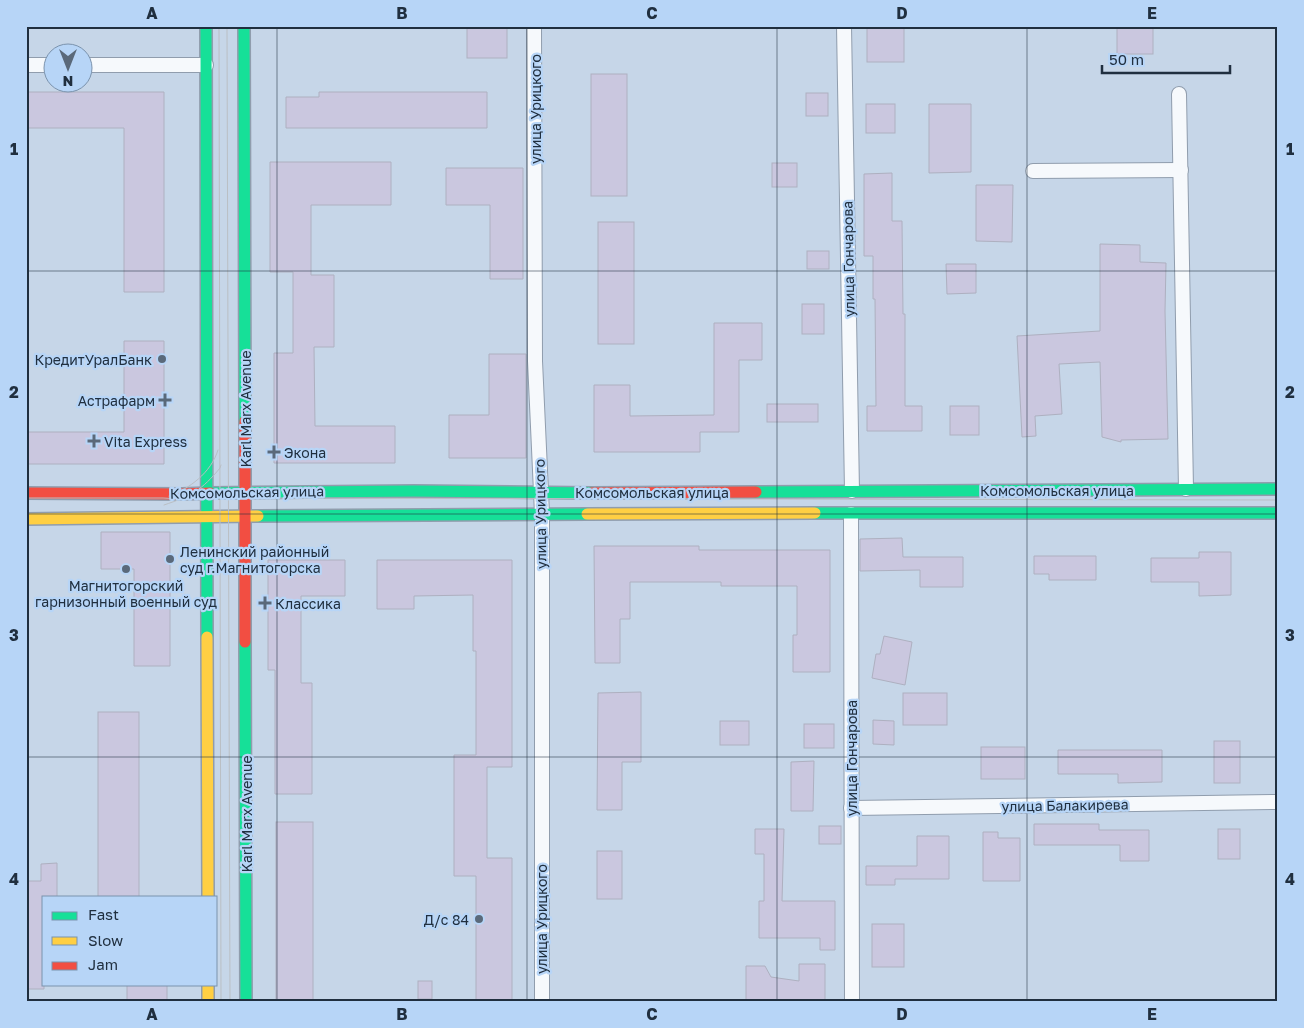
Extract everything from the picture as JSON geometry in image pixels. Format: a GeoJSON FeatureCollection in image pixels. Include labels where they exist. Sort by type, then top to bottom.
{"type":"FeatureCollection","features":[{"type":"Feature","properties":{"kind":"main road"},"geometry":{"type":"LineString","coordinates":[[206,26],[208,896]]}},
{"type":"Feature","properties":{"kind":"main road","name":"Karl Marx Avenue"},"geometry":{"type":"LineString","coordinates":[[244,26],[246,1002]]}},
{"type":"Feature","properties":{"kind":"main road","name":"Комсомольская улица"},"geometry":{"type":"LineString","coordinates":[[26,494],[1278,489]]}},
{"type":"Feature","properties":{"kind":"main road","name":"Комсомольская улица"},"geometry":{"type":"LineString","coordinates":[[26,518],[208,515],[1278,514]]}},
{"type":"Feature","properties":{"kind":"main road"},"geometry":{"type":"LineString","coordinates":[[208,986],[208,1002]]}},
{"type":"Feature","properties":{"kind":"street","name":"улица Урицкого"},"geometry":{"type":"LineString","coordinates":[[534,26],[535,360],[542,514],[542,1002]]}},
{"type":"Feature","properties":{"kind":"street","name":"улица Гончарова"},"geometry":{"type":"LineString","coordinates":[[844,26],[852,492]]}},
{"type":"Feature","properties":{"kind":"street"},"geometry":{"type":"LineString","coordinates":[[26,65],[42,65]]}},
{"type":"Feature","properties":{"kind":"street"},"geometry":{"type":"LineString","coordinates":[[92,65],[206,65]]}},
{"type":"Feature","properties":{"kind":"street"},"geometry":{"type":"LineString","coordinates":[[1180,94],[1186,489]]}},
{"type":"Feature","properties":{"kind":"street"},"geometry":{"type":"LineString","coordinates":[[1033,171],[1181,170]]}},
{"type":"Feature","properties":{"kind":"street","name":"улица Гончарова"},"geometry":{"type":"LineString","coordinates":[[851,514],[852,1002]]}},
{"type":"Feature","properties":{"kind":"street","name":"улица Балакирева"},"geometry":{"type":"LineString","coordinates":[[852,808],[1278,802]]}},
{"type":"Feature","properties":{"kind":"green space"},"geometry":{"type":"Polygon","coordinates":[[[26,26],[174,26],[174,28],[26,28],[26,26]]]}},
{"type":"Feature","properties":{"kind":"building"},"geometry":{"type":"Polygon","coordinates":[[[467,26],[507,26],[507,58],[467,58],[467,26]]]}},
{"type":"Feature","properties":{"kind":"building"},"geometry":{"type":"Polygon","coordinates":[[[867,26],[904,26],[904,62],[867,62],[867,26]]]}},
{"type":"Feature","properties":{"kind":"building"},"geometry":{"type":"Polygon","coordinates":[[[1117,26],[1153,26],[1153,54],[1117,54],[1117,26]]]}},
{"type":"Feature","properties":{"kind":"building"},"geometry":{"type":"Polygon","coordinates":[[[591,74],[627,74],[627,196],[591,196],[591,74]]]}},
{"type":"Feature","properties":{"kind":"building"},"geometry":{"type":"Polygon","coordinates":[[[26,92],[164,92],[164,292],[124,292],[124,128],[26,128],[26,92]]]}},
{"type":"Feature","properties":{"kind":"building"},"geometry":{"type":"Polygon","coordinates":[[[319,92],[487,92],[487,128],[286,128],[286,97],[319,97],[319,92]]]}},
{"type":"Feature","properties":{"kind":"building"},"geometry":{"type":"Polygon","coordinates":[[[806,93],[828,93],[828,116],[806,116],[806,93]]]}},
{"type":"Feature","properties":{"kind":"building"},"geometry":{"type":"Polygon","coordinates":[[[866,104],[895,104],[895,133],[866,133],[866,104]]]}},
{"type":"Feature","properties":{"kind":"building"},"geometry":{"type":"Polygon","coordinates":[[[929,104],[971,104],[971,172],[929,173],[929,104]]]}},
{"type":"Feature","properties":{"kind":"building"},"geometry":{"type":"Polygon","coordinates":[[[270,162],[391,162],[391,205],[311,205],[311,275],[334,275],[334,347],[314,347],[315,426],[395,426],[395,463],[274,463],[274,353],[293,353],[293,272],[270,272],[270,162]]]}},
{"type":"Feature","properties":{"kind":"building"},"geometry":{"type":"Polygon","coordinates":[[[772,163],[797,163],[797,187],[772,187],[772,163]]]}},
{"type":"Feature","properties":{"kind":"building"},"geometry":{"type":"Polygon","coordinates":[[[446,168],[523,168],[523,279],[490,279],[490,205],[446,205],[446,168]]]}},
{"type":"Feature","properties":{"kind":"building"},"geometry":{"type":"Polygon","coordinates":[[[892,173],[892,221],[902,221],[905,406],[922,406],[922,431],[867,431],[867,406],[876,406],[875,299],[873,299],[873,256],[864,256],[864,174],[892,173]]]}},
{"type":"Feature","properties":{"kind":"building"},"geometry":{"type":"Polygon","coordinates":[[[976,185],[1013,185],[1012,242],[976,241],[976,185]]]}},
{"type":"Feature","properties":{"kind":"building"},"geometry":{"type":"Polygon","coordinates":[[[598,222],[634,222],[634,344],[598,344],[598,222]]]}},
{"type":"Feature","properties":{"kind":"building"},"geometry":{"type":"Polygon","coordinates":[[[1100,244],[1140,245],[1140,262],[1166,263],[1165,311],[1168,439],[1121,440],[1121,442],[1102,437],[1100,362],[1059,364],[1062,414],[1035,416],[1036,436],[1022,437],[1017,336],[1100,331],[1100,244]]]}},
{"type":"Feature","properties":{"kind":"building"},"geometry":{"type":"Polygon","coordinates":[[[807,251],[829,251],[829,269],[807,269],[807,251]]]}},
{"type":"Feature","properties":{"kind":"building"},"geometry":{"type":"Polygon","coordinates":[[[946,264],[976,264],[976,293],[947,294],[946,264]]]}},
{"type":"Feature","properties":{"kind":"building"},"geometry":{"type":"Polygon","coordinates":[[[802,304],[824,304],[824,334],[802,334],[802,304]]]}},
{"type":"Feature","properties":{"kind":"building"},"geometry":{"type":"Polygon","coordinates":[[[714,323],[762,323],[762,360],[739,360],[739,432],[700,432],[700,452],[594,452],[594,385],[630,385],[630,416],[714,415],[714,323]]]}},
{"type":"Feature","properties":{"kind":"building"},"geometry":{"type":"Polygon","coordinates":[[[124,341],[164,341],[164,464],[26,464],[26,432],[124,432],[124,341]]]}},
{"type":"Feature","properties":{"kind":"building"},"geometry":{"type":"Polygon","coordinates":[[[489,354],[526,354],[526,458],[449,458],[449,415],[489,415],[489,354]]]}},
{"type":"Feature","properties":{"kind":"building"},"geometry":{"type":"Polygon","coordinates":[[[767,404],[818,404],[818,422],[767,422],[767,404]]]}},
{"type":"Feature","properties":{"kind":"building"},"geometry":{"type":"Polygon","coordinates":[[[950,406],[979,406],[979,435],[950,435],[950,406]]]}},
{"type":"Feature","properties":{"kind":"building"},"geometry":{"type":"Polygon","coordinates":[[[101,532],[170,532],[170,666],[134,666],[134,569],[101,569],[101,532]]]}},
{"type":"Feature","properties":{"kind":"building"},"geometry":{"type":"Polygon","coordinates":[[[902,538],[903,557],[963,557],[963,587],[920,587],[920,570],[860,571],[860,539],[902,538]]]}},
{"type":"Feature","properties":{"kind":"building"},"geometry":{"type":"Polygon","coordinates":[[[594,546],[699,546],[699,550],[830,550],[830,672],[793,672],[793,635],[797,635],[797,586],[721,586],[721,582],[630,582],[630,619],[620,619],[620,663],[595,663],[594,546]]]}},
{"type":"Feature","properties":{"kind":"building"},"geometry":{"type":"Polygon","coordinates":[[[1199,552],[1231,552],[1231,595],[1199,596],[1199,582],[1151,582],[1151,558],[1199,558],[1199,552]]]}},
{"type":"Feature","properties":{"kind":"building"},"geometry":{"type":"Polygon","coordinates":[[[1034,556],[1096,556],[1096,580],[1049,580],[1049,574],[1034,574],[1034,556]]]}},
{"type":"Feature","properties":{"kind":"building"},"geometry":{"type":"Polygon","coordinates":[[[268,560],[345,560],[345,596],[301,596],[301,683],[312,683],[312,794],[275,794],[275,670],[268,670],[268,560]]]}},
{"type":"Feature","properties":{"kind":"building"},"geometry":{"type":"Polygon","coordinates":[[[377,560],[512,560],[512,767],[487,767],[487,858],[512,858],[512,1002],[476,1002],[476,876],[454,876],[454,755],[476,755],[476,651],[473,651],[473,595],[414,596],[414,609],[377,609],[377,560]]]}},
{"type":"Feature","properties":{"kind":"building"},"geometry":{"type":"Polygon","coordinates":[[[884,636],[912,642],[905,685],[872,678],[876,654],[880,654],[884,636]]]}},
{"type":"Feature","properties":{"kind":"building"},"geometry":{"type":"Polygon","coordinates":[[[641,692],[641,762],[622,762],[622,810],[597,810],[598,693],[641,692]]]}},
{"type":"Feature","properties":{"kind":"building"},"geometry":{"type":"Polygon","coordinates":[[[903,693],[947,693],[947,725],[903,725],[903,693]]]}},
{"type":"Feature","properties":{"kind":"building"},"geometry":{"type":"Polygon","coordinates":[[[98,712],[139,712],[139,896],[98,896],[98,712]]]}},
{"type":"Feature","properties":{"kind":"building"},"geometry":{"type":"Polygon","coordinates":[[[873,720],[894,721],[894,745],[873,744],[873,720]]]}},
{"type":"Feature","properties":{"kind":"building"},"geometry":{"type":"Polygon","coordinates":[[[720,721],[749,721],[749,745],[720,745],[720,721]]]}},
{"type":"Feature","properties":{"kind":"building"},"geometry":{"type":"Polygon","coordinates":[[[804,724],[834,724],[834,748],[804,748],[804,724]]]}},
{"type":"Feature","properties":{"kind":"building"},"geometry":{"type":"Polygon","coordinates":[[[1214,741],[1240,741],[1240,783],[1214,783],[1214,741]]]}},
{"type":"Feature","properties":{"kind":"building"},"geometry":{"type":"Polygon","coordinates":[[[981,747],[1025,747],[1025,779],[981,779],[981,747]]]}},
{"type":"Feature","properties":{"kind":"building"},"geometry":{"type":"Polygon","coordinates":[[[1058,750],[1162,750],[1162,782],[1118,783],[1118,774],[1058,774],[1058,750]]]}},
{"type":"Feature","properties":{"kind":"building"},"geometry":{"type":"Polygon","coordinates":[[[814,761],[813,811],[791,811],[791,762],[814,761]]]}},
{"type":"Feature","properties":{"kind":"building"},"geometry":{"type":"Polygon","coordinates":[[[276,822],[313,822],[313,1002],[276,1002],[276,822]]]}},
{"type":"Feature","properties":{"kind":"building"},"geometry":{"type":"Polygon","coordinates":[[[1034,824],[1099,824],[1099,830],[1149,830],[1149,861],[1120,861],[1120,845],[1034,845],[1034,824]]]}},
{"type":"Feature","properties":{"kind":"building"},"geometry":{"type":"Polygon","coordinates":[[[819,826],[841,826],[841,844],[819,844],[819,826]]]}},
{"type":"Feature","properties":{"kind":"building"},"geometry":{"type":"Polygon","coordinates":[[[755,829],[784,829],[782,901],[835,901],[835,950],[820,950],[820,938],[759,938],[759,901],[764,901],[764,854],[755,854],[755,829]]]}},
{"type":"Feature","properties":{"kind":"building"},"geometry":{"type":"Polygon","coordinates":[[[1218,829],[1240,829],[1240,859],[1218,859],[1218,829]]]}},
{"type":"Feature","properties":{"kind":"building"},"geometry":{"type":"Polygon","coordinates":[[[983,832],[998,832],[998,838],[1020,838],[1020,881],[983,881],[983,832]]]}},
{"type":"Feature","properties":{"kind":"building"},"geometry":{"type":"Polygon","coordinates":[[[917,836],[949,836],[949,879],[895,879],[895,885],[866,885],[866,866],[917,866],[917,836]]]}},
{"type":"Feature","properties":{"kind":"building"},"geometry":{"type":"Polygon","coordinates":[[[597,851],[622,851],[622,899],[597,899],[597,851]]]}},
{"type":"Feature","properties":{"kind":"building"},"geometry":{"type":"Polygon","coordinates":[[[57,863],[57,896],[42,896],[42,986],[44,986],[44,989],[26,989],[26,881],[41,881],[41,864],[57,863]]]}},
{"type":"Feature","properties":{"kind":"building"},"geometry":{"type":"Polygon","coordinates":[[[872,924],[904,924],[904,967],[872,967],[872,924]]]}},
{"type":"Feature","properties":{"kind":"building"},"geometry":{"type":"Polygon","coordinates":[[[799,964],[825,964],[825,1002],[746,1002],[746,966],[765,966],[771,977],[799,981],[799,964]]]}},
{"type":"Feature","properties":{"kind":"building"},"geometry":{"type":"Polygon","coordinates":[[[418,981],[432,981],[432,999],[418,999],[418,981]]]}},
{"type":"Feature","properties":{"kind":"building"},"geometry":{"type":"Polygon","coordinates":[[[127,986],[167,986],[167,1002],[127,1002],[127,986]]]}},
{"type":"Feature","properties":{"kind":"tram line"},"geometry":{"type":"LineString","coordinates":[[219,26],[221,1002]]}},
{"type":"Feature","properties":{"kind":"tram line"},"geometry":{"type":"LineString","coordinates":[[227,26],[230,1002]]}},
{"type":"Feature","properties":{"kind":"tram line"},"geometry":{"type":"LineString","coordinates":[[169,496],[184,489],[205,473],[218,450]]}},
{"type":"Feature","properties":{"kind":"tram line"},"geometry":{"type":"LineString","coordinates":[[164,505],[182,499],[195,491],[207,482],[221,465]]}},
{"type":"Feature","properties":{"kind":"tram line"},"geometry":{"type":"LineString","coordinates":[[26,498],[1278,500]]}},
{"type":"Feature","properties":{"kind":"traffic: fast"},"geometry":{"type":"LineString","coordinates":[[206,26],[207,637]]}},
{"type":"Feature","properties":{"kind":"traffic: fast"},"geometry":{"type":"LineString","coordinates":[[244,26],[245,421]]}},
{"type":"Feature","properties":{"kind":"traffic: fast"},"geometry":{"type":"LineString","coordinates":[[756,492],[1278,489]]}},
{"type":"Feature","properties":{"kind":"traffic: fast"},"geometry":{"type":"LineString","coordinates":[[210,493],[414,491],[591,493]]}},
{"type":"Feature","properties":{"kind":"traffic: fast"},"geometry":{"type":"LineString","coordinates":[[815,513],[1278,513]]}},
{"type":"Feature","properties":{"kind":"traffic: fast"},"geometry":{"type":"LineString","coordinates":[[258,516],[587,514]]}},
{"type":"Feature","properties":{"kind":"traffic: fast"},"geometry":{"type":"LineString","coordinates":[[245,642],[246,1002]]}},
{"type":"Feature","properties":{"kind":"traffic: slow"},"geometry":{"type":"LineString","coordinates":[[587,514],[815,513]]}},
{"type":"Feature","properties":{"kind":"traffic: slow"},"geometry":{"type":"LineString","coordinates":[[26,519],[258,516]]}},
{"type":"Feature","properties":{"kind":"traffic: slow"},"geometry":{"type":"LineString","coordinates":[[207,637],[208,896]]}},
{"type":"Feature","properties":{"kind":"traffic: slow"},"geometry":{"type":"LineString","coordinates":[[208,986],[208,1002]]}},
{"type":"Feature","properties":{"kind":"traffic: jam"},"geometry":{"type":"LineString","coordinates":[[245,421],[245,642]]}},
{"type":"Feature","properties":{"kind":"traffic: jam"},"geometry":{"type":"LineString","coordinates":[[591,493],[756,492]]}},
{"type":"Feature","properties":{"kind":"traffic: jam"},"geometry":{"type":"LineString","coordinates":[[26,493],[210,493]]}},
{"type":"Feature","properties":{"kind":"place","name":"КредитУралБанк"},"geometry":{"type":"Point","coordinates":[162,359]}},
{"type":"Feature","properties":{"kind":"place","name":"Астрафарм"},"geometry":{"type":"Point","coordinates":[165,400]}},
{"type":"Feature","properties":{"kind":"place","name":"Vita Express"},"geometry":{"type":"Point","coordinates":[94,441]}},
{"type":"Feature","properties":{"kind":"place","name":"Экона"},"geometry":{"type":"Point","coordinates":[274,452]}},
{"type":"Feature","properties":{"kind":"place","name":"Ленинский районный суд г.Магнитогорска"},"geometry":{"type":"Point","coordinates":[170,559]}},
{"type":"Feature","properties":{"kind":"place","name":"Магнитогорский гарнизонный военный суд"},"geometry":{"type":"Point","coordinates":[126,569]}},
{"type":"Feature","properties":{"kind":"place","name":"Классика"},"geometry":{"type":"Point","coordinates":[265,603]}},
{"type":"Feature","properties":{"kind":"place","name":"Д/с 84"},"geometry":{"type":"Point","coordinates":[479,919]}}]}
